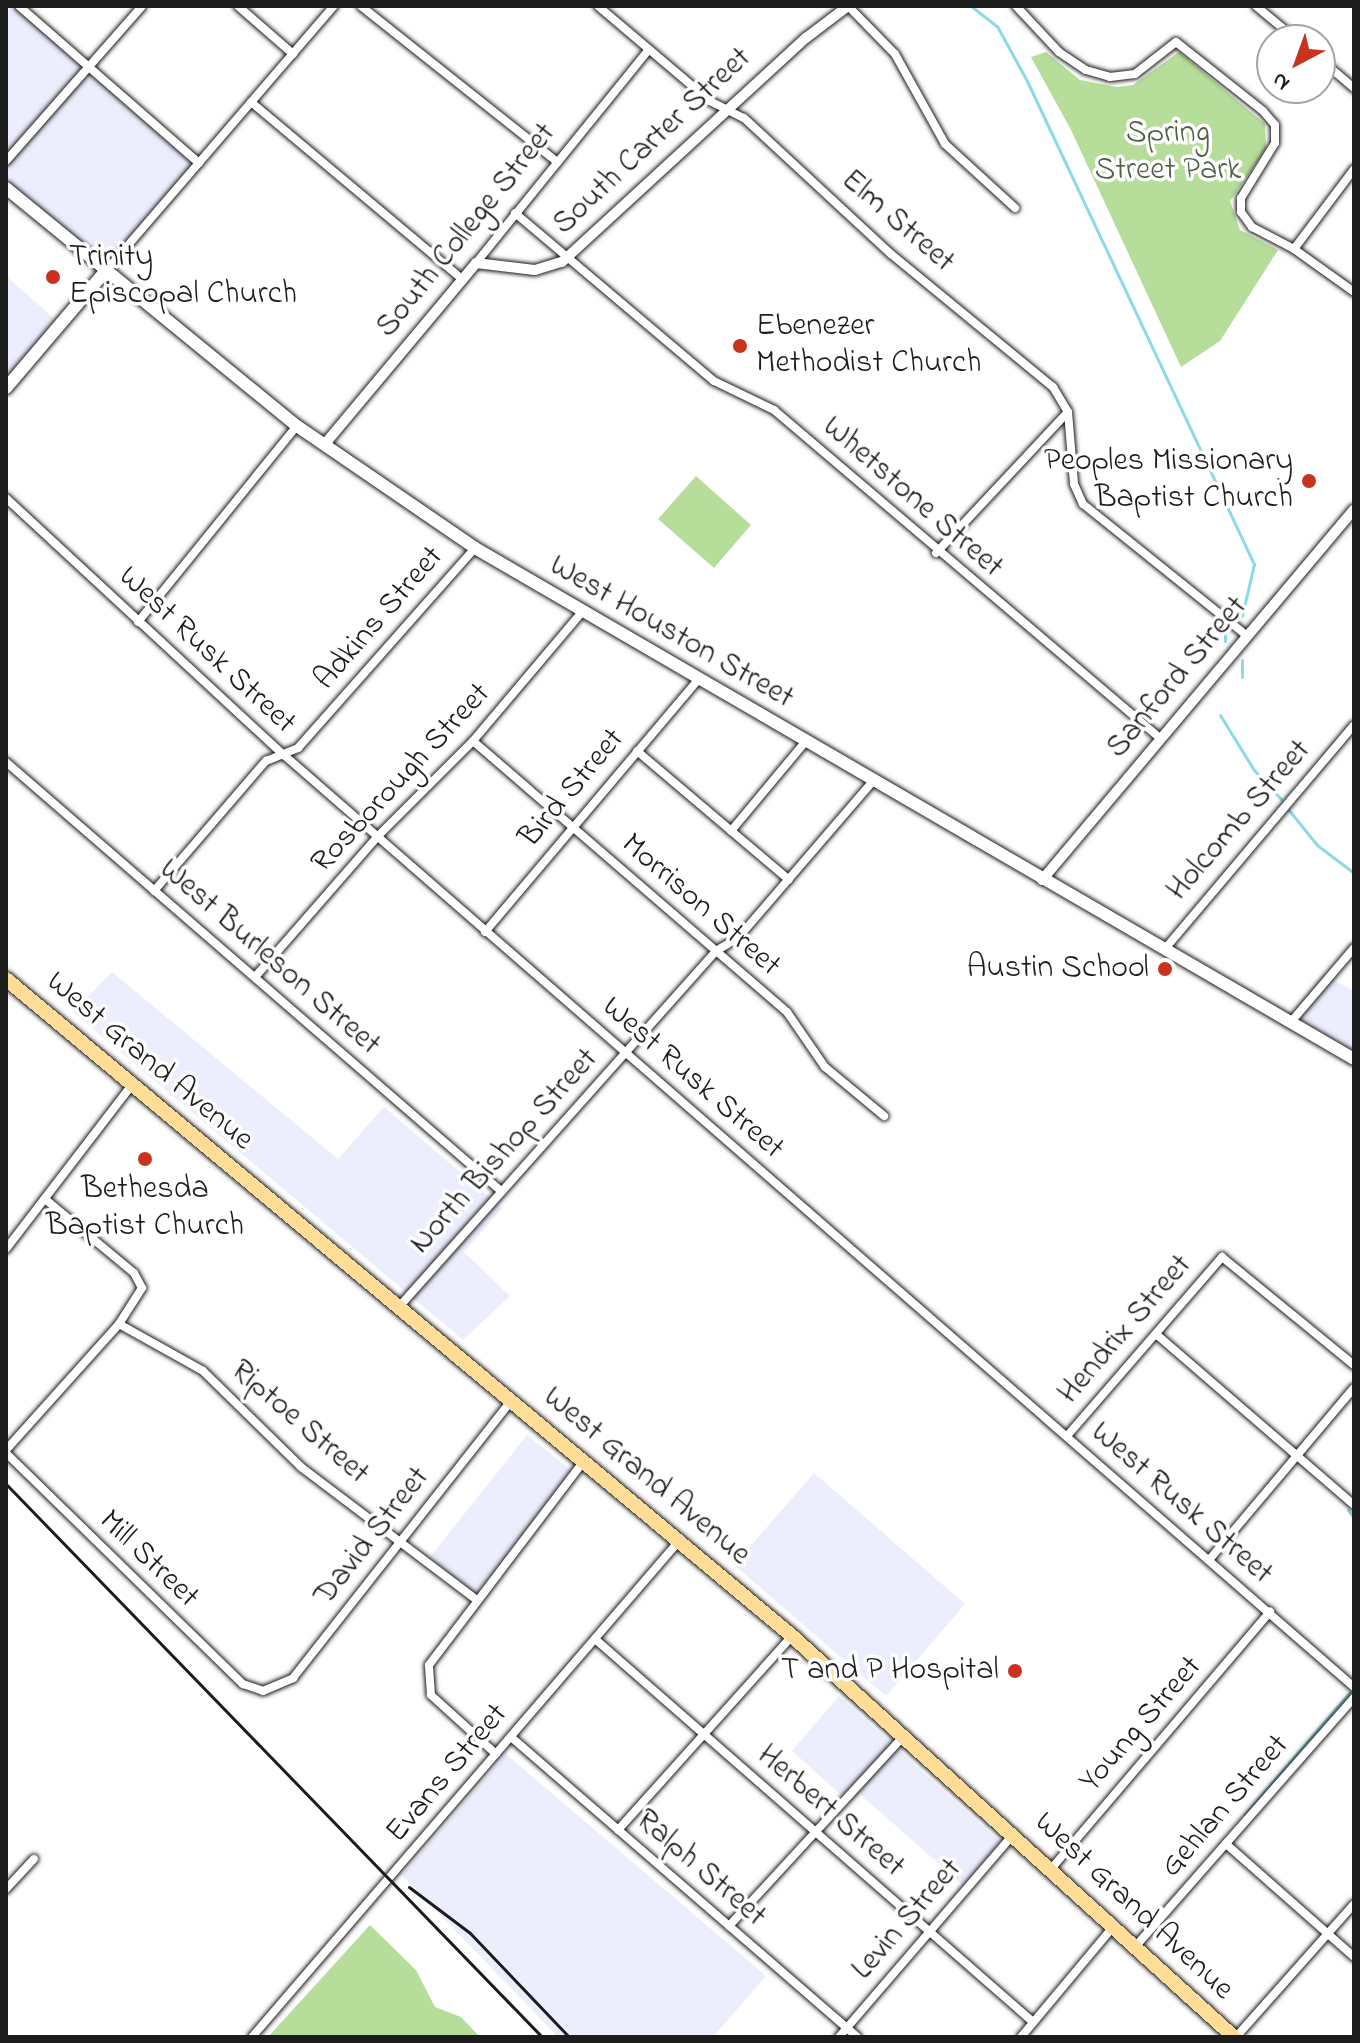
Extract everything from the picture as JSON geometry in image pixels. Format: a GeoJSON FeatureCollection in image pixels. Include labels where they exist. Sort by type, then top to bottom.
{"type":"FeatureCollection","features":[{"type":"Feature","properties":{"kind":"highway","name":"West Grand Avenue"},"geometry":{"type":"LineString","coordinates":[[6,979],[792,1636],[1235,2037]]}},
{"type":"Feature","properties":{"kind":"main road","name":"West Houston Street"},"geometry":{"type":"LineString","coordinates":[[6,188],[104,273],[297,426],[475,548],[1354,1059]]}},
{"type":"Feature","properties":{"kind":"main road"},"geometry":{"type":"LineString","coordinates":[[6,387],[104,273]]}},
{"type":"Feature","properties":{"kind":"street"},"geometry":{"type":"LineString","coordinates":[[19,6],[199,163]]}},
{"type":"Feature","properties":{"kind":"street"},"geometry":{"type":"LineString","coordinates":[[6,161],[142,6]]}},
{"type":"Feature","properties":{"kind":"street"},"geometry":{"type":"LineString","coordinates":[[238,6],[293,54]]}},
{"type":"Feature","properties":{"kind":"street"},"geometry":{"type":"LineString","coordinates":[[104,273],[334,6]]}},
{"type":"Feature","properties":{"kind":"street"},"geometry":{"type":"LineString","coordinates":[[361,6],[557,162]]}},
{"type":"Feature","properties":{"kind":"street","name":"Elm Street"},"geometry":{"type":"LineString","coordinates":[[598,6],[726,110],[744,118],[891,254],[1045,380],[1068,412]]}},
{"type":"Feature","properties":{"kind":"street"},"geometry":{"type":"LineString","coordinates":[[848,6],[895,54],[939,136],[1015,208]]}},
{"type":"Feature","properties":{"kind":"street","name":"South Carter Street"},"geometry":{"type":"LineString","coordinates":[[476,263],[535,270],[567,257],[726,110],[848,6]]}},
{"type":"Feature","properties":{"kind":"street"},"geometry":{"type":"LineString","coordinates":[[1016,6],[1059,52],[1086,70],[1130,75],[1176,42],[1263,111],[1275,125],[1275,143],[1239,204],[1252,227],[1294,249],[1354,292]]}},
{"type":"Feature","properties":{"kind":"street"},"geometry":{"type":"LineString","coordinates":[[1256,6],[1278,24]]}},
{"type":"Feature","properties":{"kind":"street","name":"South College Street"},"geometry":{"type":"LineString","coordinates":[[324,445],[463,280],[649,49]]}},
{"type":"Feature","properties":{"kind":"street"},"geometry":{"type":"LineString","coordinates":[[1336,73],[1354,88]]}},
{"type":"Feature","properties":{"kind":"street"},"geometry":{"type":"LineString","coordinates":[[251,102],[463,280]]}},
{"type":"Feature","properties":{"kind":"street"},"geometry":{"type":"LineString","coordinates":[[1294,249],[1354,169]]}},
{"type":"Feature","properties":{"kind":"street","name":"Whetstone Street"},"geometry":{"type":"LineString","coordinates":[[515,213],[714,381],[774,410],[936,553],[1161,739]]}},
{"type":"Feature","properties":{"kind":"street"},"geometry":{"type":"LineString","coordinates":[[936,553],[1068,412]]}},
{"type":"Feature","properties":{"kind":"street"},"geometry":{"type":"LineString","coordinates":[[1068,412],[1074,484],[1083,504],[1247,636]]}},
{"type":"Feature","properties":{"kind":"street"},"geometry":{"type":"LineString","coordinates":[[138,622],[297,426]]}},
{"type":"Feature","properties":{"kind":"street","name":"West Rusk Street"},"geometry":{"type":"LineString","coordinates":[[6,498],[284,755],[1354,1687]]}},
{"type":"Feature","properties":{"kind":"street","name":"Sanford Street"},"geometry":{"type":"LineString","coordinates":[[1042,880],[1354,510]]}},
{"type":"Feature","properties":{"kind":"street","name":"Adkins Street"},"geometry":{"type":"LineString","coordinates":[[154,891],[266,761],[298,748],[475,548]]}},
{"type":"Feature","properties":{"kind":"street","name":"Rosborough Street"},"geometry":{"type":"LineString","coordinates":[[255,977],[377,837],[473,741],[582,612]]}},
{"type":"Feature","properties":{"kind":"street","name":"Bird Street"},"geometry":{"type":"LineString","coordinates":[[485,932],[699,679]]}},
{"type":"Feature","properties":{"kind":"street","name":"Holcomb Street"},"geometry":{"type":"LineString","coordinates":[[1164,950],[1354,725]]}},
{"type":"Feature","properties":{"kind":"street","name":"Morrison Street"},"geometry":{"type":"LineString","coordinates":[[473,741],[793,1019],[831,1073],[884,1116]]}},
{"type":"Feature","properties":{"kind":"street"},"geometry":{"type":"LineString","coordinates":[[731,831],[806,741]]}},
{"type":"Feature","properties":{"kind":"street"},"geometry":{"type":"LineString","coordinates":[[637,751],[789,880]]}},
{"type":"Feature","properties":{"kind":"street","name":"West Burleson Street"},"geometry":{"type":"LineString","coordinates":[[6,762],[501,1191]]}},
{"type":"Feature","properties":{"kind":"street","name":"North Bishop Street"},"geometry":{"type":"LineString","coordinates":[[398,1308],[716,951],[738,938],[873,781]]}},
{"type":"Feature","properties":{"kind":"street"},"geometry":{"type":"LineString","coordinates":[[1290,1023],[1354,948]]}},
{"type":"Feature","properties":{"kind":"street"},"geometry":{"type":"LineString","coordinates":[[6,1249],[132,1085]]}},
{"type":"Feature","properties":{"kind":"street"},"geometry":{"type":"LineString","coordinates":[[6,1452],[119,1324],[140,1294],[141,1282],[45,1199]]}},
{"type":"Feature","properties":{"kind":"street","name":"Hendrix Street"},"geometry":{"type":"LineString","coordinates":[[1067,1436],[1222,1257],[1354,1365]]}},
{"type":"Feature","properties":{"kind":"street","name":"Riptoe Street"},"geometry":{"type":"LineString","coordinates":[[119,1324],[203,1371],[301,1467],[401,1539],[477,1600]]}},
{"type":"Feature","properties":{"kind":"street"},"geometry":{"type":"LineString","coordinates":[[1156,1334],[1354,1505]]}},
{"type":"Feature","properties":{"kind":"street"},"geometry":{"type":"LineString","coordinates":[[1209,1560],[1354,1388]]}},
{"type":"Feature","properties":{"kind":"street","name":"David Street"},"geometry":{"type":"LineString","coordinates":[[263,1691],[293,1678],[511,1401]]}},
{"type":"Feature","properties":{"kind":"street","name":"Mill Street"},"geometry":{"type":"LineString","coordinates":[[6,1452],[243,1684],[263,1691]]}},
{"type":"Feature","properties":{"kind":"street"},"geometry":{"type":"LineString","coordinates":[[496,1754],[437,1703],[426,1675],[477,1600],[585,1461]]}},
{"type":"Feature","properties":{"kind":"street","name":"Evans Street"},"geometry":{"type":"LineString","coordinates":[[252,2037],[679,1541]]}},
{"type":"Feature","properties":{"kind":"street","name":"Young Street"},"geometry":{"type":"LineString","coordinates":[[1051,1869],[1270,1612]]}},
{"type":"Feature","properties":{"kind":"street"},"geometry":{"type":"LineString","coordinates":[[618,1830],[792,1636]]}},
{"type":"Feature","properties":{"kind":"street","name":"Herbert Street"},"geometry":{"type":"LineString","coordinates":[[595,1639],[931,1931],[1035,2037]]}},
{"type":"Feature","properties":{"kind":"street","name":"Gehlan Street"},"geometry":{"type":"LineString","coordinates":[[1135,1947],[1354,1698]]}},
{"type":"Feature","properties":{"kind":"street"},"geometry":{"type":"LineString","coordinates":[[729,1926],[904,1735]]}},
{"type":"Feature","properties":{"kind":"street","name":"Ralph Street"},"geometry":{"type":"LineString","coordinates":[[511,1737],[857,2037]]}},
{"type":"Feature","properties":{"kind":"street","name":"Levin Street"},"geometry":{"type":"LineString","coordinates":[[839,2037],[1013,1835]]}},
{"type":"Feature","properties":{"kind":"street"},"geometry":{"type":"LineString","coordinates":[[1226,1844],[1354,1957]]}},
{"type":"Feature","properties":{"kind":"street"},"geometry":{"type":"LineString","coordinates":[[6,1889],[34,1859]]}},
{"type":"Feature","properties":{"kind":"street"},"geometry":{"type":"LineString","coordinates":[[1235,2037],[1354,1904]]}},
{"type":"Feature","properties":{"kind":"street"},"geometry":{"type":"LineString","coordinates":[[1027,2030],[1113,1926]]}},
{"type":"Feature","properties":{"kind":"shaded area"},"geometry":{"type":"Polygon","coordinates":[[[6,6],[15,6],[195,164],[106,265],[6,181],[6,6]]]}},
{"type":"Feature","properties":{"kind":"shaded area"},"geometry":{"type":"Polygon","coordinates":[[[6,276],[57,321],[6,380],[6,276]]]}},
{"type":"Feature","properties":{"kind":"shaded area"},"geometry":{"type":"Polygon","coordinates":[[[112,972],[338,1159],[384,1107],[502,1208],[464,1252],[510,1296],[463,1340],[73,1012],[112,972]]]}},
{"type":"Feature","properties":{"kind":"shaded area"},"geometry":{"type":"Polygon","coordinates":[[[1323,974],[1354,991],[1354,1051],[1291,1014],[1323,974]]]}},
{"type":"Feature","properties":{"kind":"shaded area"},"geometry":{"type":"Polygon","coordinates":[[[527,1435],[573,1472],[476,1594],[430,1557],[527,1435]]]}},
{"type":"Feature","properties":{"kind":"shaded area"},"geometry":{"type":"Polygon","coordinates":[[[814,1473],[965,1604],[886,1696],[734,1565],[814,1473]]]}},
{"type":"Feature","properties":{"kind":"shaded area"},"geometry":{"type":"Polygon","coordinates":[[[839,1696],[1002,1844],[965,1887],[860,1794],[850,1803],[792,1751],[839,1696]]]}},
{"type":"Feature","properties":{"kind":"shaded area"},"geometry":{"type":"Polygon","coordinates":[[[506,1754],[766,1976],[713,2037],[558,2037],[402,1875],[506,1754]]]}},
{"type":"Feature","properties":{"kind":"green space","name":"Spring Street Park"},"geometry":{"type":"Polygon","coordinates":[[[1046,52],[1080,80],[1117,87],[1133,85],[1179,52],[1265,124],[1266,148],[1230,201],[1240,230],[1278,250],[1220,341],[1181,367],[1071,130],[1031,57],[1046,52]]]}},
{"type":"Feature","properties":{"kind":"green space"},"geometry":{"type":"Polygon","coordinates":[[[696,476],[751,525],[714,568],[658,519],[696,476]]]}},
{"type":"Feature","properties":{"kind":"green space"},"geometry":{"type":"Polygon","coordinates":[[[370,1925],[416,1970],[435,2007],[461,2017],[480,2037],[268,2037],[370,1925]]]}},
{"type":"Feature","properties":{"kind":"waterway"},"geometry":{"type":"LineString","coordinates":[[971,6],[997,26],[1027,81],[1254,564],[1242,616]]}},
{"type":"Feature","properties":{"kind":"waterway"},"geometry":{"type":"LineString","coordinates":[[1225,633],[1225,641]]}},
{"type":"Feature","properties":{"kind":"waterway"},"geometry":{"type":"LineString","coordinates":[[1242,660],[1242,677]]}},
{"type":"Feature","properties":{"kind":"waterway"},"geometry":{"type":"LineString","coordinates":[[1220,715],[1254,770],[1281,799]]}},
{"type":"Feature","properties":{"kind":"waterway"},"geometry":{"type":"LineString","coordinates":[[1288,809],[1317,845],[1354,873]]}},
{"type":"Feature","properties":{"kind":"waterway"},"geometry":{"type":"LineString","coordinates":[[1348,1510],[1354,1518]]}},
{"type":"Feature","properties":{"kind":"waterway"},"geometry":{"type":"LineString","coordinates":[[1245,1814],[1349,1693]]}},
{"type":"Feature","properties":{"kind":"railway"},"geometry":{"type":"LineString","coordinates":[[6,1484],[542,2037]]}},
{"type":"Feature","properties":{"kind":"railway"},"geometry":{"type":"LineString","coordinates":[[409,1887],[470,1933],[569,2037]]}},
{"type":"Feature","properties":{"kind":"place","name":"Trinity Episcopal Church"},"geometry":{"type":"Point","coordinates":[53,277]}},
{"type":"Feature","properties":{"kind":"place","name":"Ebenezer Methodist Church"},"geometry":{"type":"Point","coordinates":[740,346]}},
{"type":"Feature","properties":{"kind":"place","name":"Peoples Missionary Baptist Church"},"geometry":{"type":"Point","coordinates":[1309,481]}},
{"type":"Feature","properties":{"kind":"place","name":"Austin School"},"geometry":{"type":"Point","coordinates":[1165,969]}},
{"type":"Feature","properties":{"kind":"place","name":"Bethesda Baptist Church"},"geometry":{"type":"Point","coordinates":[145,1159]}},
{"type":"Feature","properties":{"kind":"place","name":"T and P Hospital"},"geometry":{"type":"Point","coordinates":[1015,1671]}}]}
